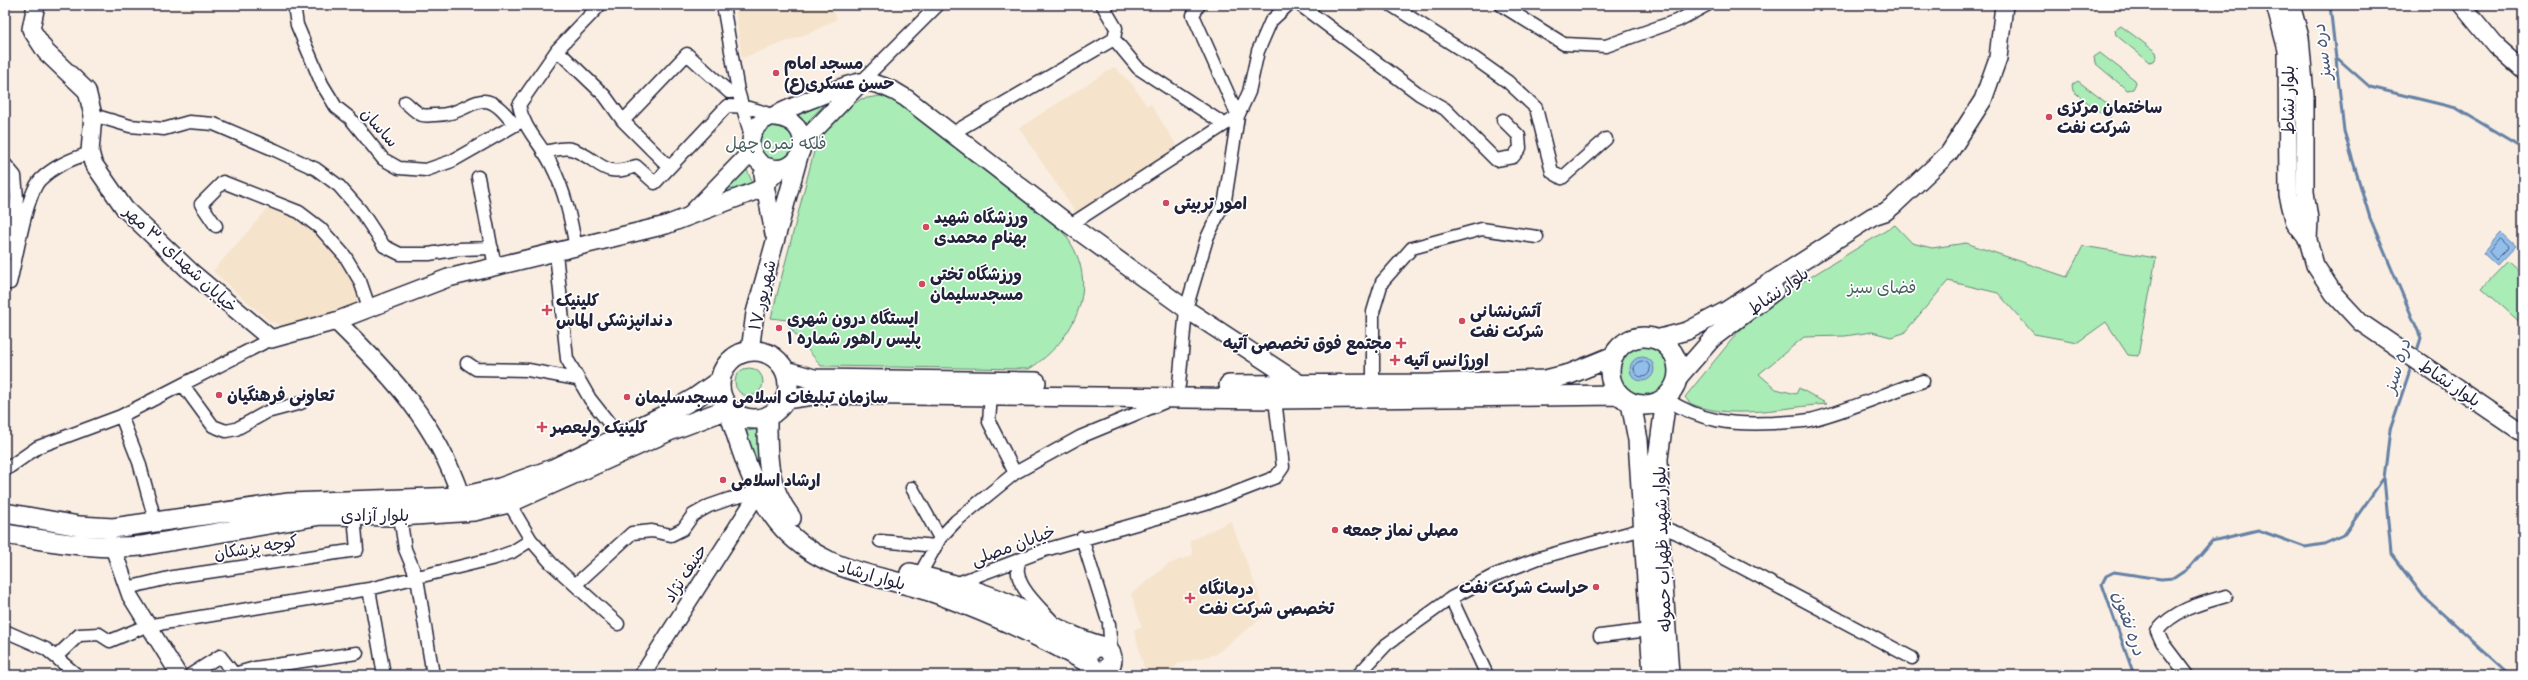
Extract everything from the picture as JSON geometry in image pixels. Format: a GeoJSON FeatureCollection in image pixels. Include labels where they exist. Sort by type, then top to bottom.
{"type":"FeatureCollection","features":[{"type":"Feature","properties":{"kind":"main road","name":"خیابان شهدای ۳۰ مهر"},"geometry":{"type":"LineString","coordinates":[[36,5],[31,29],[46,52],[87,91],[93,115],[91,153],[93,163],[125,209],[191,272],[271,338]]}},
{"type":"Feature","properties":{"kind":"main road","name":"بلوار نشاط"},"geometry":{"type":"LineString","coordinates":[[1656,339],[1686,331],[1727,310],[1873,216],[1885,212],[1921,182],[1949,153],[1983,100],[1998,58],[2004,5]]}},
{"type":"Feature","properties":{"kind":"main road","name":"بلوار نشاط"},"geometry":{"type":"LineString","coordinates":[[2275,5],[2287,50],[2288,195],[2295,223],[2308,240]]}},
{"type":"Feature","properties":{"kind":"main road","name":"بلوار نشاط"},"geometry":{"type":"LineString","coordinates":[[2291,5],[2300,37],[2305,95],[2305,192],[2309,219],[2308,240],[2315,265],[2325,282],[2346,309],[2360,322],[2523,432]]}},
{"type":"Feature","properties":{"kind":"main road"},"geometry":{"type":"LineString","coordinates":[[2462,5],[2495,45],[2523,70]]}},
{"type":"Feature","properties":{"kind":"main road"},"geometry":{"type":"LineString","coordinates":[[754,149],[764,166],[780,169],[787,167],[801,149],[861,82]]}},
{"type":"Feature","properties":{"kind":"main road"},"geometry":{"type":"LineString","coordinates":[[691,214],[754,149],[760,122],[801,103],[861,82],[890,88],[906,98],[1070,225],[1186,309],[1302,385]]}},
{"type":"Feature","properties":{"kind":"main road"},"geometry":{"type":"LineString","coordinates":[[775,116],[783,117],[797,126],[801,149]]}},
{"type":"Feature","properties":{"kind":"main road"},"geometry":{"type":"LineString","coordinates":[[754,149],[766,182],[775,240]]}},
{"type":"Feature","properties":{"kind":"main road","name":"۱۷ شهریور"},"geometry":{"type":"LineString","coordinates":[[750,351],[754,313],[801,149]]}},
{"type":"Feature","properties":{"kind":"main road"},"geometry":{"type":"LineString","coordinates":[[271,338],[336,321],[369,307],[448,278],[576,249],[666,225],[691,214],[752,193],[780,169]]}},
{"type":"Feature","properties":{"kind":"main road"},"geometry":{"type":"LineString","coordinates":[[752,193],[772,216]]}},
{"type":"Feature","properties":{"kind":"main road","name":"بلوار نشاط"},"geometry":{"type":"LineString","coordinates":[[1678,378],[1713,338],[1785,284],[1862,234],[1881,220],[1885,212]]}},
{"type":"Feature","properties":{"kind":"main road"},"geometry":{"type":"LineString","coordinates":[[336,321],[415,405],[436,439],[454,477],[460,497]]}},
{"type":"Feature","properties":{"kind":"main road"},"geometry":{"type":"LineString","coordinates":[[785,371],[814,379],[1176,392],[1275,399],[1572,397],[1625,399],[1649,405],[1666,399],[1678,378],[1678,362],[1671,350],[1656,339],[1646,337],[1630,340],[1624,344],[1614,356],[1570,374],[1545,380],[1302,385],[1176,392],[820,394],[785,399]]}},
{"type":"Feature","properties":{"kind":"main road"},"geometry":{"type":"LineString","coordinates":[[750,351],[771,355],[785,371],[788,384],[785,399],[774,413],[767,417],[746,419],[728,409],[721,396],[719,381],[723,370],[730,360],[739,354],[750,351]]}},
{"type":"Feature","properties":{"kind":"main road"},"geometry":{"type":"LineString","coordinates":[[1614,356],[1610,376],[1625,399]]}},
{"type":"Feature","properties":{"kind":"main road"},"geometry":{"type":"LineString","coordinates":[[1570,374],[1580,381],[1582,385],[1572,397]]}},
{"type":"Feature","properties":{"kind":"main road","name":"بلوار آزادی"},"geometry":{"type":"LineString","coordinates":[[5,513],[78,526],[113,528],[156,524],[289,503],[460,497],[500,488],[552,469],[620,437],[695,398],[719,381]]}},
{"type":"Feature","properties":{"kind":"main road","name":"بلوار شهید ظهراب حموله"},"geometry":{"type":"LineString","coordinates":[[1625,399],[1638,447],[1651,528],[1669,675]]}},
{"type":"Feature","properties":{"kind":"main road","name":"بلوار شهید ظهراب حموله"},"geometry":{"type":"LineString","coordinates":[[1653,675],[1649,630],[1651,528],[1666,399]]}},
{"type":"Feature","properties":{"kind":"main road","name":"بلوار آزادی"},"geometry":{"type":"LineString","coordinates":[[5,534],[64,543],[113,548],[141,546],[321,515],[400,516],[474,512],[509,503],[669,431],[728,409]]}},
{"type":"Feature","properties":{"kind":"main road","name":"بلوار ارشاد"},"geometry":{"type":"LineString","coordinates":[[728,409],[760,492],[778,521],[815,554],[838,566],[944,586],[1010,604],[1061,632],[1103,666]]}},
{"type":"Feature","properties":{"kind":"main road","name":"بلوار ارشاد"},"geometry":{"type":"LineString","coordinates":[[767,417],[767,463],[770,478],[780,502],[802,530],[838,553],[920,576],[944,586],[1024,629],[1103,666]]}},
{"type":"Feature","properties":{"kind":"main road","name":"بلوار نشاط"},"geometry":{"type":"LineString","coordinates":[[2504,419],[2523,426]]}},
{"type":"Feature","properties":{"kind":"main road"},"geometry":{"type":"LineString","coordinates":[[1638,447],[1641,437],[1649,432],[1655,434],[1661,443]]}},
{"type":"Feature","properties":{"kind":"main road"},"geometry":{"type":"LineString","coordinates":[[113,528],[113,548]]}},
{"type":"Feature","properties":{"kind":"street","name":"ساسان"},"geometry":{"type":"LineString","coordinates":[[294,5],[297,25],[322,84],[336,107],[350,118],[383,159],[399,168],[426,170],[452,161],[518,123]]}},
{"type":"Feature","properties":{"kind":"street"},"geometry":{"type":"LineString","coordinates":[[518,123],[519,105],[557,50],[600,5]]}},
{"type":"Feature","properties":{"kind":"street"},"geometry":{"type":"LineString","coordinates":[[723,5],[738,91],[754,149]]}},
{"type":"Feature","properties":{"kind":"street"},"geometry":{"type":"LineString","coordinates":[[861,82],[938,5]]}},
{"type":"Feature","properties":{"kind":"street"},"geometry":{"type":"LineString","coordinates":[[951,134],[1114,39],[1116,28],[1103,6],[1105,5]]}},
{"type":"Feature","properties":{"kind":"street"},"geometry":{"type":"LineString","coordinates":[[920,576],[938,542],[956,521],[1015,473],[1080,437],[1176,392],[1186,309],[1207,238],[1225,200],[1238,116],[1249,92],[1258,51],[1271,21],[1288,5]]}},
{"type":"Feature","properties":{"kind":"street"},"geometry":{"type":"LineString","coordinates":[[1300,5],[1419,94],[1445,109],[1496,160],[1513,157],[1520,148],[1519,136],[1503,120]]}},
{"type":"Feature","properties":{"kind":"street"},"geometry":{"type":"LineString","coordinates":[[1391,5],[1474,58],[1508,82],[1536,108],[1552,172],[1562,178],[1606,140]]}},
{"type":"Feature","properties":{"kind":"street"},"geometry":{"type":"LineString","coordinates":[[1501,5],[1564,44],[1606,46],[1679,20],[1707,5]]}},
{"type":"Feature","properties":{"kind":"street"},"geometry":{"type":"LineString","coordinates":[[1193,8],[1238,116]]}},
{"type":"Feature","properties":{"kind":"street"},"geometry":{"type":"LineString","coordinates":[[1114,39],[1138,68],[1224,124]]}},
{"type":"Feature","properties":{"kind":"street"},"geometry":{"type":"LineString","coordinates":[[557,50],[605,96],[623,121],[669,167]]}},
{"type":"Feature","properties":{"kind":"street"},"geometry":{"type":"LineString","coordinates":[[623,121],[687,54],[729,92],[738,91]]}},
{"type":"Feature","properties":{"kind":"street"},"geometry":{"type":"LineString","coordinates":[[405,102],[422,115],[433,115],[460,109],[480,100],[492,102],[518,123],[551,163],[570,208],[576,249]]}},
{"type":"Feature","properties":{"kind":"street"},"geometry":{"type":"LineString","coordinates":[[543,152],[570,149],[612,172],[622,172],[636,166],[655,183],[727,106],[742,106],[760,110],[775,116]]}},
{"type":"Feature","properties":{"kind":"street"},"geometry":{"type":"LineString","coordinates":[[93,115],[130,126],[164,129],[189,122],[214,124],[275,150],[316,169],[339,186],[361,211],[384,246],[400,254],[429,254],[492,248]]}},
{"type":"Feature","properties":{"kind":"street"},"geometry":{"type":"LineString","coordinates":[[1070,225],[1238,116]]}},
{"type":"Feature","properties":{"kind":"street"},"geometry":{"type":"LineString","coordinates":[[8,283],[25,219],[39,181],[58,166],[91,153]]}},
{"type":"Feature","properties":{"kind":"street"},"geometry":{"type":"LineString","coordinates":[[5,164],[15,176],[17,198],[8,283]]}},
{"type":"Feature","properties":{"kind":"street"},"geometry":{"type":"LineString","coordinates":[[478,177],[495,267]]}},
{"type":"Feature","properties":{"kind":"street"},"geometry":{"type":"LineString","coordinates":[[216,226],[201,204],[223,182],[299,212],[320,228],[345,256],[360,281],[369,307]]}},
{"type":"Feature","properties":{"kind":"street"},"geometry":{"type":"LineString","coordinates":[[1373,384],[1373,312],[1382,282],[1412,248],[1482,229],[1537,237]]}},
{"type":"Feature","properties":{"kind":"street"},"geometry":{"type":"LineString","coordinates":[[556,253],[567,359],[577,379],[590,399],[620,437]]}},
{"type":"Feature","properties":{"kind":"street"},"geometry":{"type":"LineString","coordinates":[[5,470],[38,447],[121,416],[271,338]]}},
{"type":"Feature","properties":{"kind":"street"},"geometry":{"type":"LineString","coordinates":[[467,363],[476,368],[528,370],[577,379]]}},
{"type":"Feature","properties":{"kind":"street"},"geometry":{"type":"LineString","coordinates":[[1666,399],[1685,411],[1705,418],[1738,425],[1810,420],[1923,381]]}},
{"type":"Feature","properties":{"kind":"street"},"geometry":{"type":"LineString","coordinates":[[183,385],[213,426],[226,431],[236,429],[267,412],[301,402]]}},
{"type":"Feature","properties":{"kind":"street"},"geometry":{"type":"LineString","coordinates":[[991,394],[989,422],[1015,473]]}},
{"type":"Feature","properties":{"kind":"street","name":"خیابان مصلی"},"geometry":{"type":"LineString","coordinates":[[944,586],[1082,538],[1206,504],[1276,477],[1283,467],[1275,399]]}},
{"type":"Feature","properties":{"kind":"street"},"geometry":{"type":"LineString","coordinates":[[121,416],[139,462],[156,524]]}},
{"type":"Feature","properties":{"kind":"street"},"geometry":{"type":"LineString","coordinates":[[912,488],[938,542]]}},
{"type":"Feature","properties":{"kind":"street"},"geometry":{"type":"LineString","coordinates":[[575,586],[632,533],[652,531],[671,534],[683,529],[693,515],[709,506],[729,499],[760,492]]}},
{"type":"Feature","properties":{"kind":"street","name":"حنیف نژاد"},"geometry":{"type":"LineString","coordinates":[[642,675],[760,492]]}},
{"type":"Feature","properties":{"kind":"street"},"geometry":{"type":"LineString","coordinates":[[509,503],[531,540],[551,563],[618,624]]}},
{"type":"Feature","properties":{"kind":"street","name":"کوچه پزشکان"},"geometry":{"type":"LineString","coordinates":[[127,588],[173,577],[356,550],[354,515]]}},
{"type":"Feature","properties":{"kind":"street"},"geometry":{"type":"LineString","coordinates":[[400,516],[405,549],[417,578],[433,675]]}},
{"type":"Feature","properties":{"kind":"street"},"geometry":{"type":"LineString","coordinates":[[1358,675],[1387,644],[1451,598],[1495,575],[1539,558],[1651,528],[1677,533],[1912,658]]}},
{"type":"Feature","properties":{"kind":"street"},"geometry":{"type":"LineString","coordinates":[[1082,538],[1108,621],[1103,666]]}},
{"type":"Feature","properties":{"kind":"street"},"geometry":{"type":"LineString","coordinates":[[57,656],[79,635],[99,634],[110,641],[146,626],[369,589],[417,578],[437,571],[495,558],[512,552],[531,540]]}},
{"type":"Feature","properties":{"kind":"street"},"geometry":{"type":"LineString","coordinates":[[880,541],[938,542]]}},
{"type":"Feature","properties":{"kind":"street"},"geometry":{"type":"LineString","coordinates":[[113,548],[127,588],[146,626],[179,675]]}},
{"type":"Feature","properties":{"kind":"street"},"geometry":{"type":"LineString","coordinates":[[1020,560],[1017,572],[1025,589],[1061,632]]}},
{"type":"Feature","properties":{"kind":"street"},"geometry":{"type":"LineString","coordinates":[[369,589],[384,675]]}},
{"type":"Feature","properties":{"kind":"street"},"geometry":{"type":"LineString","coordinates":[[2187,675],[2162,642],[2157,631],[2165,622],[2184,610],[2226,596]]}},
{"type":"Feature","properties":{"kind":"street"},"geometry":{"type":"LineString","coordinates":[[1451,598],[1487,675]]}},
{"type":"Feature","properties":{"kind":"street"},"geometry":{"type":"LineString","coordinates":[[1600,636],[1649,630]]}},
{"type":"Feature","properties":{"kind":"street"},"geometry":{"type":"LineString","coordinates":[[5,631],[27,640],[57,656],[77,675]]}},
{"type":"Feature","properties":{"kind":"street"},"geometry":{"type":"LineString","coordinates":[[190,675],[220,656],[234,674],[256,668],[357,653]]}},
{"type":"Feature","properties":{"kind":"shaded area"},"geometry":{"type":"Polygon","coordinates":[[[735,5],[831,5],[837,19],[812,32],[742,58],[735,5]]]}},
{"type":"Feature","properties":{"kind":"shaded area"},"geometry":{"type":"Polygon","coordinates":[[[1114,67],[1131,83],[1147,106],[1150,103],[1177,146],[1076,213],[1019,128],[1114,67]]]}},
{"type":"Feature","properties":{"kind":"shaded area"},"geometry":{"type":"Polygon","coordinates":[[[271,205],[285,208],[329,244],[349,268],[363,303],[290,328],[270,322],[213,271],[271,205]]]}},
{"type":"Feature","properties":{"kind":"shaded area"},"geometry":{"type":"Polygon","coordinates":[[[1231,521],[1266,614],[1216,654],[1177,664],[1171,675],[1146,675],[1134,630],[1142,626],[1131,594],[1169,564],[1193,555],[1190,541],[1231,521]]]}},
{"type":"Feature","properties":{"kind":"green space"},"geometry":{"type":"Polygon","coordinates":[[[2121,26],[2156,52],[2157,56],[2154,61],[2149,62],[2116,35],[2115,30],[2121,26]]]}},
{"type":"Feature","properties":{"kind":"green space"},"geometry":{"type":"Polygon","coordinates":[[[2100,53],[2135,80],[2136,83],[2133,89],[2127,90],[2095,63],[2094,57],[2100,53]]]}},
{"type":"Feature","properties":{"kind":"green space"},"geometry":{"type":"Polygon","coordinates":[[[2078,81],[2113,108],[2114,111],[2111,117],[2106,117],[2073,91],[2072,85],[2078,81]]]}},
{"type":"Feature","properties":{"kind":"green space","name":"ورزشگاه شهید بهنام محمدی"},"geometry":{"type":"Polygon","coordinates":[[[887,95],[900,99],[1036,206],[1052,220],[1066,236],[1077,255],[1082,273],[1082,292],[1078,310],[1070,327],[1059,343],[1045,357],[1029,369],[821,366],[788,325],[787,320],[771,318],[817,140],[845,110],[861,99],[887,95]]]}},
{"type":"Feature","properties":{"kind":"green space"},"geometry":{"type":"Polygon","coordinates":[[[831,98],[804,125],[793,112],[831,98]]]}},
{"type":"Feature","properties":{"kind":"green space","name":"فلکه نمره چهل"},"geometry":{"type":"Polygon","coordinates":[[[772,121],[796,133],[790,160],[763,161],[756,135],[772,121]]]}},
{"type":"Feature","properties":{"kind":"green space"},"geometry":{"type":"Polygon","coordinates":[[[747,170],[753,184],[718,199],[716,196],[747,170]]]}},
{"type":"Feature","properties":{"kind":"green space","name":"فضای سبز"},"geometry":{"type":"Polygon","coordinates":[[[1895,225],[1912,243],[1932,248],[1966,243],[2067,277],[2083,246],[2156,258],[2138,356],[2128,355],[2106,322],[2078,342],[2034,334],[1998,293],[1948,281],[1904,333],[1891,337],[1872,332],[1845,336],[1804,337],[1759,374],[1776,389],[1796,394],[1799,388],[1827,404],[1760,411],[1726,412],[1709,409],[1688,401],[1685,397],[1738,332],[1781,295],[1895,225]]]}},
{"type":"Feature","properties":{"kind":"green space"},"geometry":{"type":"Polygon","coordinates":[[[2508,261],[2523,274],[2523,325],[2482,288],[2508,261]]]}},
{"type":"Feature","properties":{"kind":"green space"},"geometry":{"type":"Polygon","coordinates":[[[1643,342],[1654,344],[1663,350],[1669,359],[1671,370],[1669,381],[1663,390],[1654,396],[1643,398],[1632,396],[1623,390],[1617,381],[1615,370],[1617,359],[1623,350],[1632,344],[1643,342]]]}},
{"type":"Feature","properties":{"kind":"green space"},"geometry":{"type":"Polygon","coordinates":[[[749,368],[759,372],[763,382],[759,392],[749,396],[739,392],[735,382],[739,372],[749,368]]]}},
{"type":"Feature","properties":{"kind":"green space"},"geometry":{"type":"Polygon","coordinates":[[[760,429],[762,468],[758,470],[746,431],[760,429]]]}},
{"type":"Feature","properties":{"kind":"water"},"geometry":{"type":"Polygon","coordinates":[[[2501,232],[2516,246],[2497,266],[2483,253],[2501,232]]]}},
{"type":"Feature","properties":{"kind":"water"},"geometry":{"type":"Polygon","coordinates":[[[1642,357],[1651,360],[1654,369],[1651,378],[1642,381],[1633,378],[1630,369],[1633,360],[1642,357]]]}},
{"type":"Feature","properties":{"kind":"waterway"},"geometry":{"type":"LineString","coordinates":[[5,10],[9,5]]}},
{"type":"Feature","properties":{"kind":"waterway","name":"دره سبز"},"geometry":{"type":"LineString","coordinates":[[2330,5],[2344,131],[2370,218],[2421,338],[2416,354]]}},
{"type":"Feature","properties":{"kind":"waterway"},"geometry":{"type":"LineString","coordinates":[[2336,57],[2370,87],[2456,108],[2523,148]]}},
{"type":"Feature","properties":{"kind":"waterway","name":"دره سبز"},"geometry":{"type":"LineString","coordinates":[[2412,364],[2390,430],[2384,478],[2391,554],[2424,597],[2510,675]]}},
{"type":"Feature","properties":{"kind":"waterway","name":"دره نفتون"},"geometry":{"type":"LineString","coordinates":[[2134,675],[2102,584],[2106,576],[2114,572],[2161,579],[2174,578],[2189,568],[2212,541],[2258,530],[2305,547],[2324,544],[2344,535],[2383,479]]}},
{"type":"Feature","properties":{"kind":"place","name":"مسجد امام حسن عسکری(ع)"},"geometry":{"type":"Point","coordinates":[776,73]}},
{"type":"Feature","properties":{"kind":"place","name":"ساختمان مرکزی شرکت نفت"},"geometry":{"type":"Point","coordinates":[2049,117]}},
{"type":"Feature","properties":{"kind":"place","name":"امور تربیتی"},"geometry":{"type":"Point","coordinates":[1166,203]}},
{"type":"Feature","properties":{"kind":"place","name":"ورزشگاه شهید بهنام محمدی"},"geometry":{"type":"Point","coordinates":[926,227]}},
{"type":"Feature","properties":{"kind":"place","name":"ورزشگاه تختی مسجدسلیمان"},"geometry":{"type":"Point","coordinates":[922,284]}},
{"type":"Feature","properties":{"kind":"place","name":"کلینیک دندانپزشکی الماس"},"geometry":{"type":"Point","coordinates":[547,310]}},
{"type":"Feature","properties":{"kind":"place","name":"آتش‌نشانی شرکت نفت"},"geometry":{"type":"Point","coordinates":[1462,321]}},
{"type":"Feature","properties":{"kind":"place","name":"ایستگاه درون شهری پلیس راهور شماره ۱"},"geometry":{"type":"Point","coordinates":[779,328]}},
{"type":"Feature","properties":{"kind":"place","name":"مجتمع فوق تخصصی آتیه"},"geometry":{"type":"Point","coordinates":[1401,343]}},
{"type":"Feature","properties":{"kind":"place","name":"اورژانس آتیه"},"geometry":{"type":"Point","coordinates":[1395,360]}},
{"type":"Feature","properties":{"kind":"place","name":"تعاونی فرهنگیان"},"geometry":{"type":"Point","coordinates":[219,395]}},
{"type":"Feature","properties":{"kind":"place","name":"سازمان تبلیغات اسلامی مسجدسلیمان"},"geometry":{"type":"Point","coordinates":[627,397]}},
{"type":"Feature","properties":{"kind":"place","name":"کلینیک ولیعصر"},"geometry":{"type":"Point","coordinates":[542,427]}},
{"type":"Feature","properties":{"kind":"place","name":"ارشاد اسلامی"},"geometry":{"type":"Point","coordinates":[723,480]}},
{"type":"Feature","properties":{"kind":"place","name":"مصلی نماز جمعه"},"geometry":{"type":"Point","coordinates":[1335,530]}},
{"type":"Feature","properties":{"kind":"place","name":"حراست شرکت نفت"},"geometry":{"type":"Point","coordinates":[1596,587]}},
{"type":"Feature","properties":{"kind":"place","name":"درمانگاه تخصصی شرکت نفت"},"geometry":{"type":"Point","coordinates":[1190,598]}}]}
